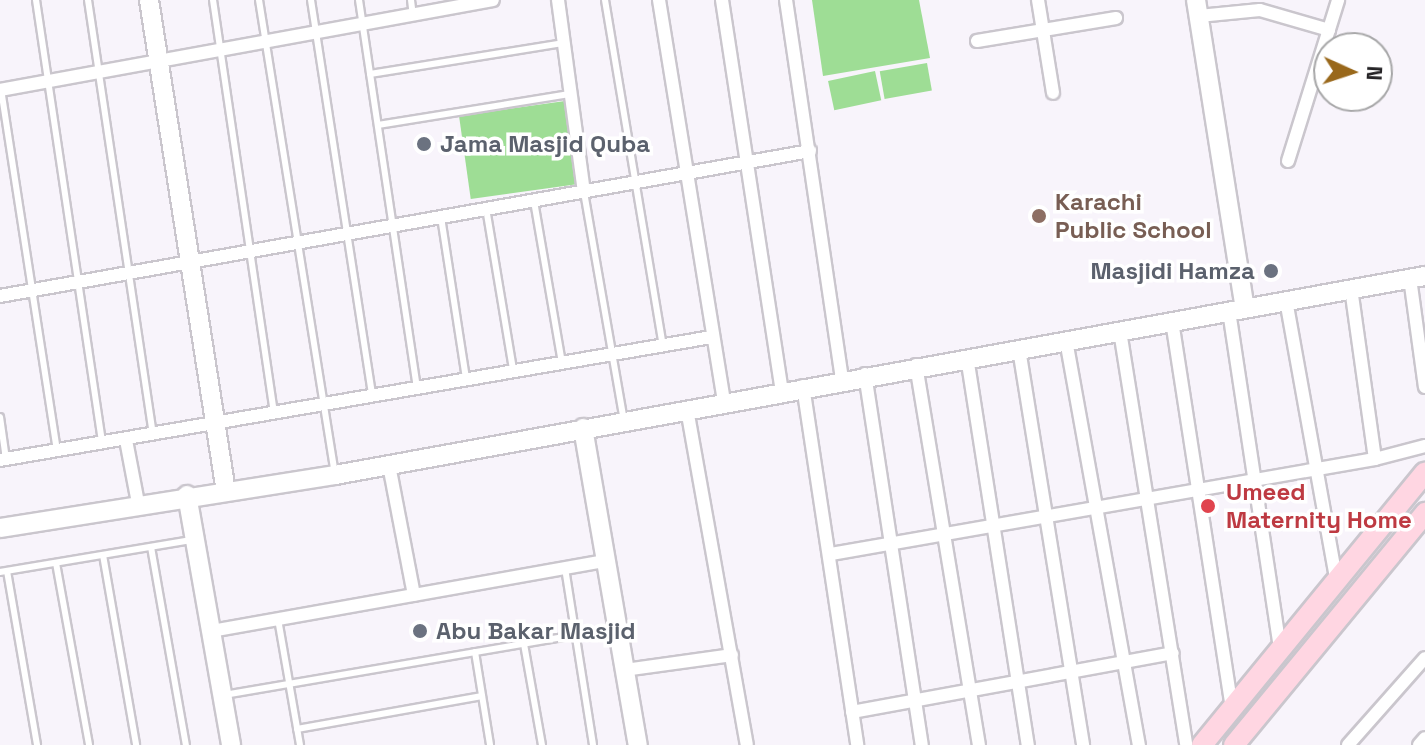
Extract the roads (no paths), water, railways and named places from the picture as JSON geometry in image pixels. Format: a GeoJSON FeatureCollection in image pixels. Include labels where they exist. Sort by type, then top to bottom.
{"type":"FeatureCollection","features":[{"type":"Feature","properties":{"kind":"main road"},"geometry":{"type":"LineString","coordinates":[[1202,745],[1425,473]]}},
{"type":"Feature","properties":{"kind":"main road"},"geometry":{"type":"LineString","coordinates":[[1234,745],[1423,518]]}},
{"type":"Feature","properties":{"kind":"street"},"geometry":{"type":"LineString","coordinates":[[149,0],[213,427],[226,489]]}},
{"type":"Feature","properties":{"kind":"street"},"geometry":{"type":"LineString","coordinates":[[0,88],[221,52],[413,16],[459,3],[493,0]]}},
{"type":"Feature","properties":{"kind":"street"},"geometry":{"type":"LineString","coordinates":[[558,0],[584,192]]}},
{"type":"Feature","properties":{"kind":"street"},"geometry":{"type":"LineString","coordinates":[[659,0],[683,172],[724,402]]}},
{"type":"Feature","properties":{"kind":"street"},"geometry":{"type":"LineString","coordinates":[[722,0],[782,391]]}},
{"type":"Feature","properties":{"kind":"street"},"geometry":{"type":"LineString","coordinates":[[786,0],[842,377]]}},
{"type":"Feature","properties":{"kind":"street"},"geometry":{"type":"LineString","coordinates":[[1038,0],[1053,93]]}},
{"type":"Feature","properties":{"kind":"street"},"geometry":{"type":"LineString","coordinates":[[1288,161],[1338,0]]}},
{"type":"Feature","properties":{"kind":"street"},"geometry":{"type":"LineString","coordinates":[[1280,647],[1197,8],[1260,10],[1329,30]]}},
{"type":"Feature","properties":{"kind":"street"},"geometry":{"type":"LineString","coordinates":[[977,41],[1116,18]]}},
{"type":"Feature","properties":{"kind":"street"},"geometry":{"type":"LineString","coordinates":[[0,296],[810,151]]}},
{"type":"Feature","properties":{"kind":"street"},"geometry":{"type":"LineString","coordinates":[[0,528],[187,495],[335,475],[842,377],[1019,349],[1417,277],[1425,387]]}},
{"type":"Feature","properties":{"kind":"street"},"geometry":{"type":"LineString","coordinates":[[1351,288],[1375,459]]}},
{"type":"Feature","properties":{"kind":"street"},"geometry":{"type":"LineString","coordinates":[[1286,300],[1336,579]]}},
{"type":"Feature","properties":{"kind":"street"},"geometry":{"type":"LineString","coordinates":[[1172,321],[1232,708]]}},
{"type":"Feature","properties":{"kind":"street"},"geometry":{"type":"LineString","coordinates":[[1120,331],[1186,745]]}},
{"type":"Feature","properties":{"kind":"street"},"geometry":{"type":"LineString","coordinates":[[3,460],[213,427],[322,404],[711,337]]}},
{"type":"Feature","properties":{"kind":"street"},"geometry":{"type":"LineString","coordinates":[[1066,340],[1121,662],[1139,745]]}},
{"type":"Feature","properties":{"kind":"street"},"geometry":{"type":"LineString","coordinates":[[1019,349],[1083,745]]}},
{"type":"Feature","properties":{"kind":"street"},"geometry":{"type":"LineString","coordinates":[[967,357],[1028,745]]}},
{"type":"Feature","properties":{"kind":"street"},"geometry":{"type":"LineString","coordinates":[[916,365],[979,745]]}},
{"type":"Feature","properties":{"kind":"street"},"geometry":{"type":"LineString","coordinates":[[865,374],[922,745]]}},
{"type":"Feature","properties":{"kind":"street"},"geometry":{"type":"LineString","coordinates":[[803,386],[831,554],[857,745]]}},
{"type":"Feature","properties":{"kind":"street"},"geometry":{"type":"LineString","coordinates":[[687,409],[747,745]]}},
{"type":"Feature","properties":{"kind":"street"},"geometry":{"type":"LineString","coordinates":[[583,428],[638,745]]}},
{"type":"Feature","properties":{"kind":"street"},"geometry":{"type":"LineString","coordinates":[[126,440],[138,503]]}},
{"type":"Feature","properties":{"kind":"street"},"geometry":{"type":"LineString","coordinates":[[831,554],[891,547],[1096,511],[1375,459],[1425,446]]}},
{"type":"Feature","properties":{"kind":"street"},"geometry":{"type":"LineString","coordinates":[[389,465],[414,595]]}},
{"type":"Feature","properties":{"kind":"street"},"geometry":{"type":"LineString","coordinates":[[187,495],[231,745]]}},
{"type":"Feature","properties":{"kind":"street"},"geometry":{"type":"LineString","coordinates":[[211,631],[605,561]]}},
{"type":"Feature","properties":{"kind":"street"},"geometry":{"type":"LineString","coordinates":[[852,712],[915,697],[1173,653]]}},
{"type":"Feature","properties":{"kind":"street"},"geometry":{"type":"LineString","coordinates":[[624,670],[732,655]]}},
{"type":"Feature","properties":{"kind":"street"},"geometry":{"type":"LineString","coordinates":[[1348,745],[1425,658]]}},
{"type":"Feature","properties":{"kind":"street"},"geometry":{"type":"LineString","coordinates":[[1419,745],[1425,738]]}},
{"type":"Feature","properties":{"kind":"lane"},"geometry":{"type":"LineString","coordinates":[[36,0],[103,444]]}},
{"type":"Feature","properties":{"kind":"lane"},"geometry":{"type":"LineString","coordinates":[[88,0],[153,436]]}},
{"type":"Feature","properties":{"kind":"lane"},"geometry":{"type":"LineString","coordinates":[[213,0],[274,414]]}},
{"type":"Feature","properties":{"kind":"lane"},"geometry":{"type":"LineString","coordinates":[[259,0],[335,475]]}},
{"type":"Feature","properties":{"kind":"lane"},"geometry":{"type":"LineString","coordinates":[[311,0],[372,395]]}},
{"type":"Feature","properties":{"kind":"lane"},"geometry":{"type":"LineString","coordinates":[[359,0],[417,389]]}},
{"type":"Feature","properties":{"kind":"lane"},"geometry":{"type":"LineString","coordinates":[[411,0],[413,16]]}},
{"type":"Feature","properties":{"kind":"lane"},"geometry":{"type":"LineString","coordinates":[[605,0],[663,346]]}},
{"type":"Feature","properties":{"kind":"lane"},"geometry":{"type":"LineString","coordinates":[[370,74],[563,43]]}},
{"type":"Feature","properties":{"kind":"lane"},"geometry":{"type":"LineString","coordinates":[[0,88],[57,451]]}},
{"type":"Feature","properties":{"kind":"lane"},"geometry":{"type":"LineString","coordinates":[[378,125],[570,94]]}},
{"type":"Feature","properties":{"kind":"lane"},"geometry":{"type":"LineString","coordinates":[[584,192],[624,421]]}},
{"type":"Feature","properties":{"kind":"lane"},"geometry":{"type":"LineString","coordinates":[[534,201],[562,363]]}},
{"type":"Feature","properties":{"kind":"lane"},"geometry":{"type":"LineString","coordinates":[[486,208],[513,370]]}},
{"type":"Feature","properties":{"kind":"lane"},"geometry":{"type":"LineString","coordinates":[[441,217],[466,379]]}},
{"type":"Feature","properties":{"kind":"lane"},"geometry":{"type":"LineString","coordinates":[[0,417],[3,460]]}},
{"type":"Feature","properties":{"kind":"lane"},"geometry":{"type":"LineString","coordinates":[[37,745],[4,572],[195,539]]}},
{"type":"Feature","properties":{"kind":"lane"},"geometry":{"type":"LineString","coordinates":[[151,547],[186,745]]}},
{"type":"Feature","properties":{"kind":"lane"},"geometry":{"type":"LineString","coordinates":[[103,555],[136,745]]}},
{"type":"Feature","properties":{"kind":"lane"},"geometry":{"type":"LineString","coordinates":[[56,563],[89,745]]}},
{"type":"Feature","properties":{"kind":"lane"},"geometry":{"type":"LineString","coordinates":[[565,568],[593,745]]}},
{"type":"Feature","properties":{"kind":"lane"},"geometry":{"type":"LineString","coordinates":[[278,619],[300,745]]}},
{"type":"Feature","properties":{"kind":"lane"},"geometry":{"type":"LineString","coordinates":[[222,695],[576,635]]}},
{"type":"Feature","properties":{"kind":"lane"},"geometry":{"type":"LineString","coordinates":[[524,644],[542,745]]}},
{"type":"Feature","properties":{"kind":"lane"},"geometry":{"type":"LineString","coordinates":[[475,652],[490,745]]}},
{"type":"Feature","properties":{"kind":"lane"},"geometry":{"type":"LineString","coordinates":[[297,729],[482,696]]}},
{"type":"Feature","properties":{"kind":"place","name":"Jama Masjid Quba"},"geometry":{"type":"Point","coordinates":[424,144]}},
{"type":"Feature","properties":{"kind":"place","name":"Karachi Public School"},"geometry":{"type":"Point","coordinates":[1039,216]}},
{"type":"Feature","properties":{"kind":"place","name":"Masjidi Hamza"},"geometry":{"type":"Point","coordinates":[1271,271]}},
{"type":"Feature","properties":{"kind":"place","name":"Umeed Maternity Home"},"geometry":{"type":"Point","coordinates":[1208,506]}},
{"type":"Feature","properties":{"kind":"place","name":"Abu Bakar Masjid"},"geometry":{"type":"Point","coordinates":[420,631]}}]}
